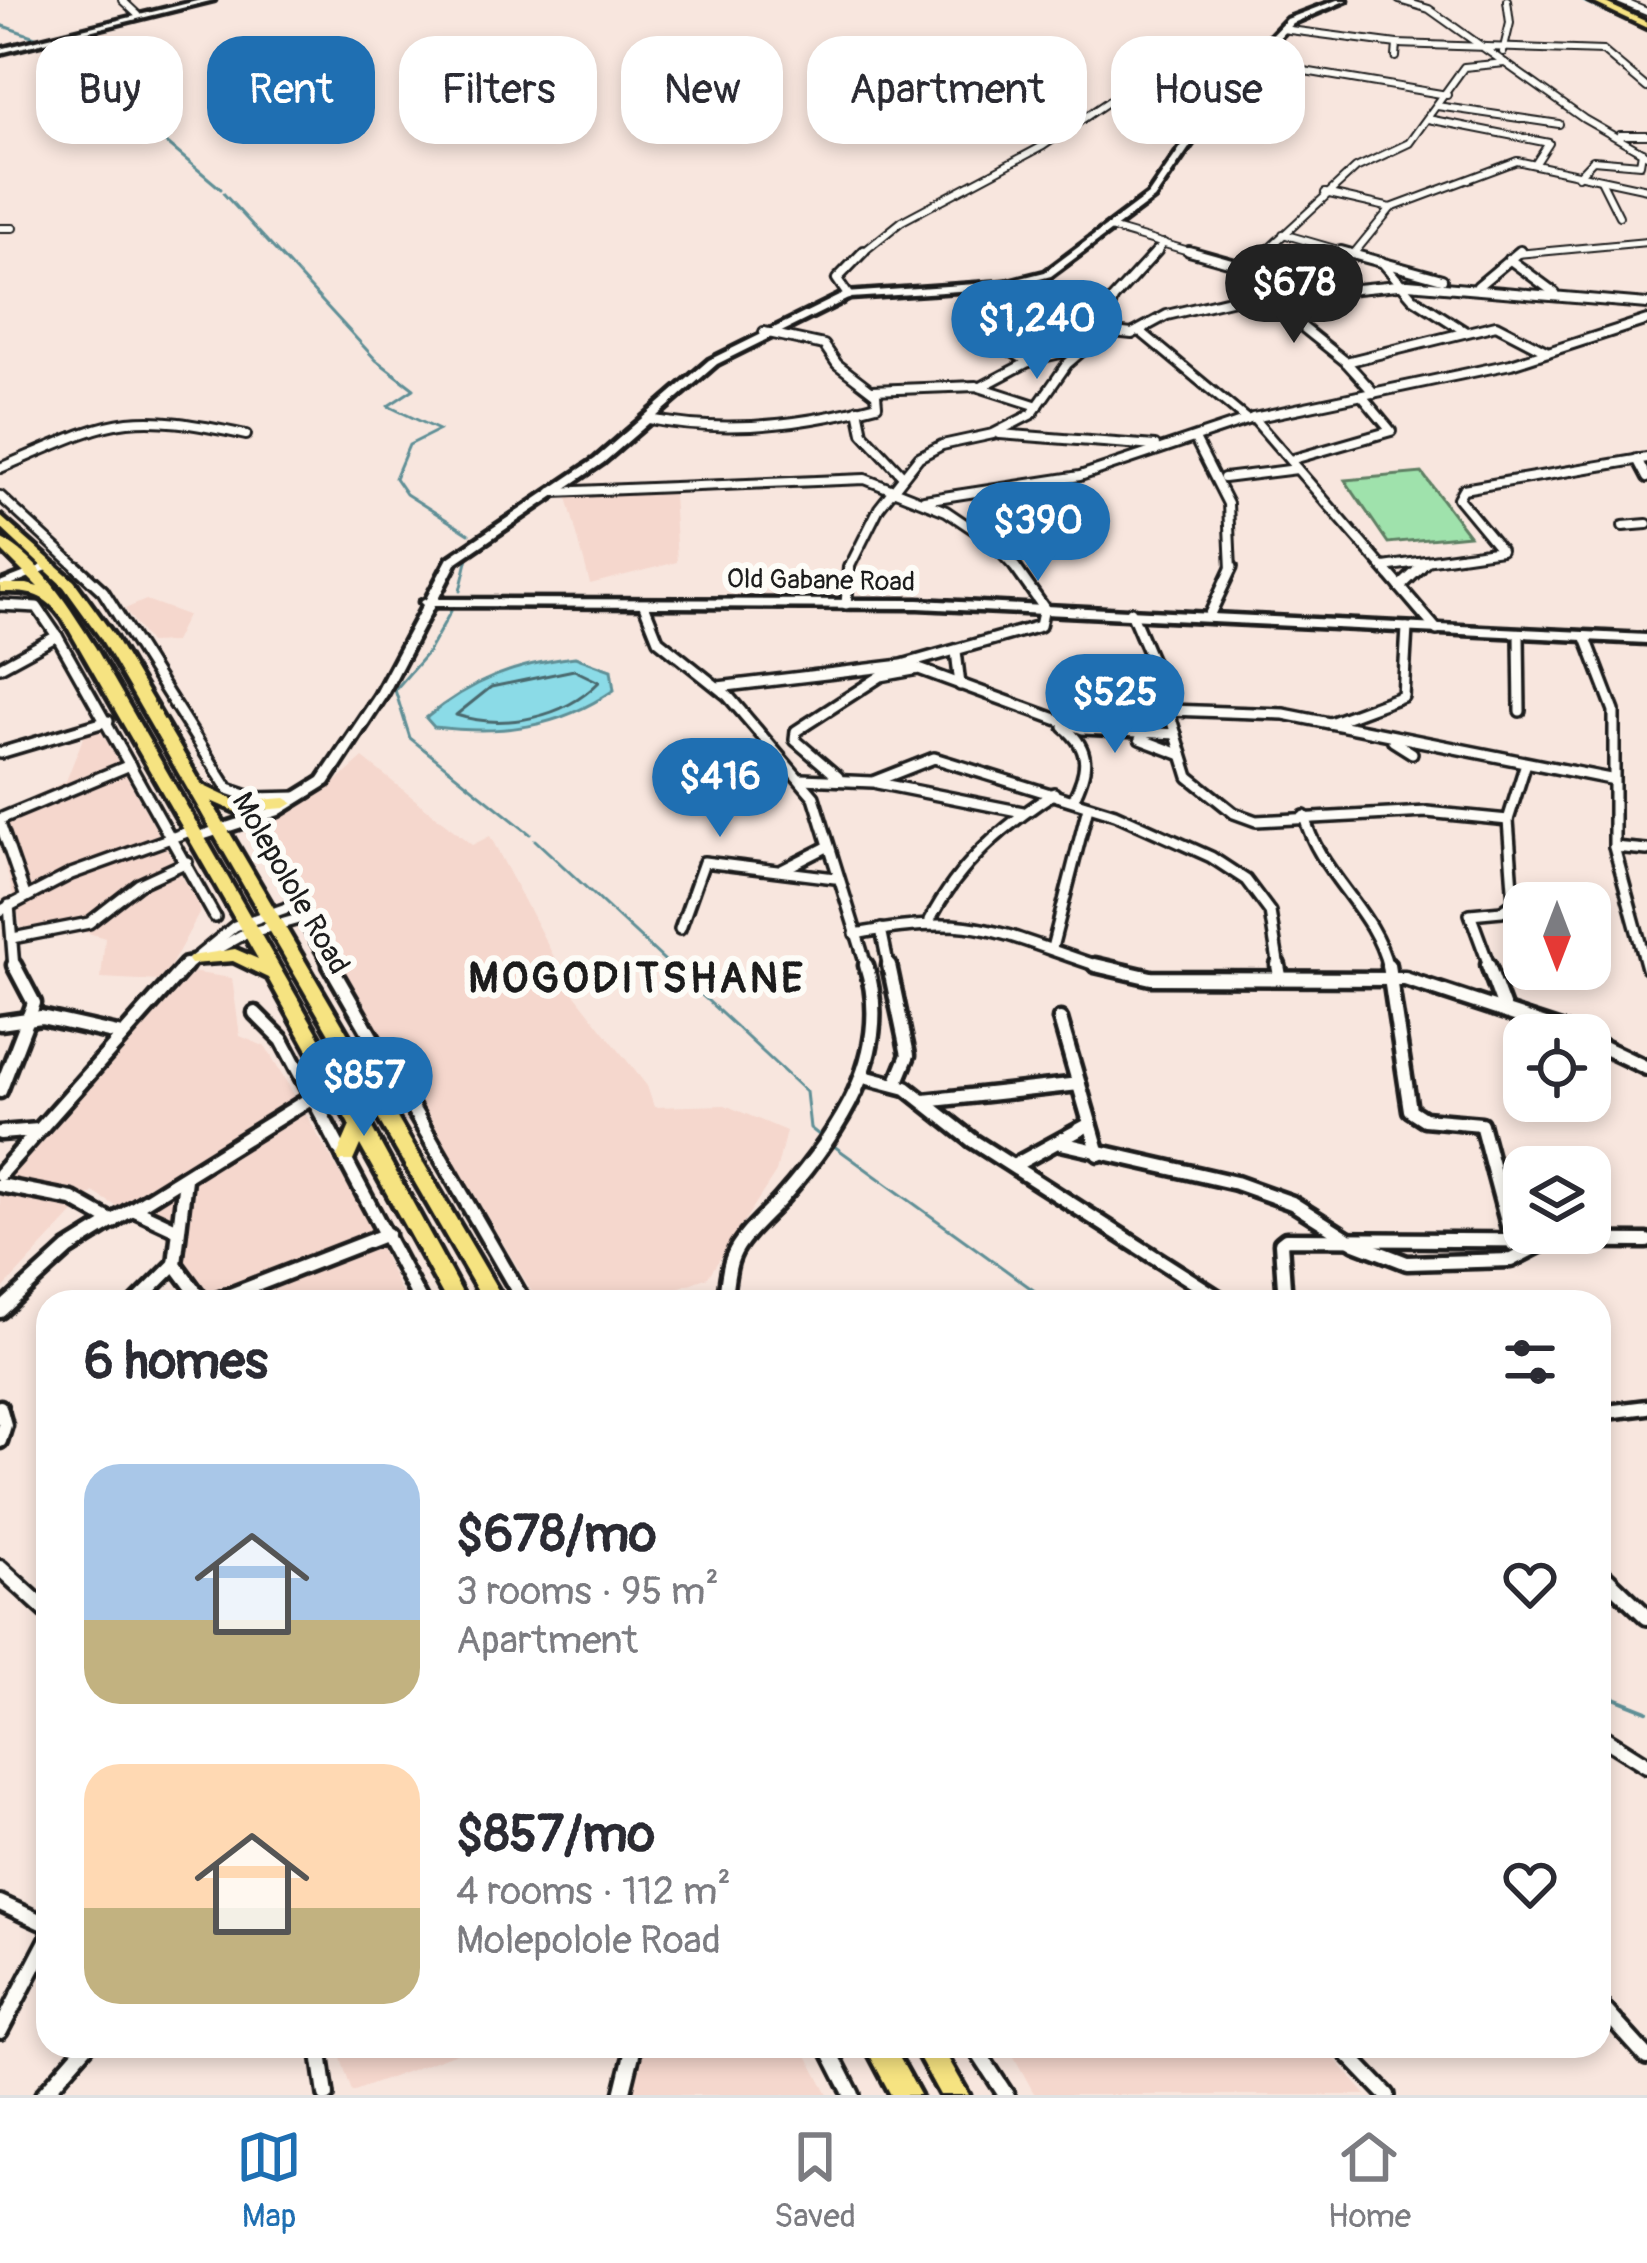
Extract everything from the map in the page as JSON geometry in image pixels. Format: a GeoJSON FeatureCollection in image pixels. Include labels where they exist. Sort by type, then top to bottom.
{"type":"FeatureCollection","features":[{"type":"Feature","properties":{"kind":"main road"},"geometry":{"type":"LineString","coordinates":[[1592,0],[1647,19]]}},
{"type":"Feature","properties":{"kind":"main road"},"geometry":{"type":"LineString","coordinates":[[1604,0],[1647,19]]}},
{"type":"Feature","properties":{"kind":"main road","name":"Molepolole Road"},"geometry":{"type":"LineString","coordinates":[[0,520],[107,636],[201,790],[488,1290]]}},
{"type":"Feature","properties":{"kind":"main road"},"geometry":{"type":"LineString","coordinates":[[0,543],[0,567]]}},
{"type":"Feature","properties":{"kind":"main road","name":"Molepolole Road"},"geometry":{"type":"LineString","coordinates":[[0,543],[39,566],[98,683],[185,836],[249,926],[451,1290]]}},
{"type":"Feature","properties":{"kind":"main road"},"geometry":{"type":"LineString","coordinates":[[0,584],[54,597]]}},
{"type":"Feature","properties":{"kind":"main road"},"geometry":{"type":"LineString","coordinates":[[201,790],[236,806],[294,800]]}},
{"type":"Feature","properties":{"kind":"main road"},"geometry":{"type":"LineString","coordinates":[[197,960],[235,955],[275,975]]}},
{"type":"Feature","properties":{"kind":"main road"},"geometry":{"type":"LineString","coordinates":[[346,1156],[360,1124]]}},
{"type":"Feature","properties":{"kind":"main road"},"geometry":{"type":"LineString","coordinates":[[430,1252],[421,1204],[432,1197]]}},
{"type":"Feature","properties":{"kind":"main road"},"geometry":{"type":"LineString","coordinates":[[885,2058],[906,2095]]}},
{"type":"Feature","properties":{"kind":"main road"},"geometry":{"type":"LineString","coordinates":[[933,2058],[955,2095]]}},
{"type":"Feature","properties":{"kind":"street"},"geometry":{"type":"LineString","coordinates":[[122,0],[138,15]]}},
{"type":"Feature","properties":{"kind":"street"},"geometry":{"type":"LineString","coordinates":[[0,51],[210,0]]}},
{"type":"Feature","properties":{"kind":"street"},"geometry":{"type":"LineString","coordinates":[[1275,36],[1301,14],[1343,0]]}},
{"type":"Feature","properties":{"kind":"street"},"geometry":{"type":"LineString","coordinates":[[1400,0],[1429,10],[1645,154],[1640,164],[1593,160],[1578,176]]}},
{"type":"Feature","properties":{"kind":"street"},"geometry":{"type":"LineString","coordinates":[[1502,58],[1510,23],[1508,0]]}},
{"type":"Feature","properties":{"kind":"street"},"geometry":{"type":"LineString","coordinates":[[1618,0],[1647,19]]}},
{"type":"Feature","properties":{"kind":"street"},"geometry":{"type":"LineString","coordinates":[[1282,29],[1486,51]]}},
{"type":"Feature","properties":{"kind":"street"},"geometry":{"type":"LineString","coordinates":[[1396,57],[1397,44]]}},
{"type":"Feature","properties":{"kind":"street"},"geometry":{"type":"LineString","coordinates":[[1374,393],[1346,362],[1239,276],[1246,267],[1325,193],[1368,161],[1396,154],[1428,119],[1464,67],[1502,58],[1603,51],[1647,88]]}},
{"type":"Feature","properties":{"kind":"street"},"geometry":{"type":"LineString","coordinates":[[1310,75],[1322,65]]}},
{"type":"Feature","properties":{"kind":"street"},"geometry":{"type":"LineString","coordinates":[[1362,84],[1371,72]]}},
{"type":"Feature","properties":{"kind":"street"},"geometry":{"type":"LineString","coordinates":[[1305,74],[1447,94]]}},
{"type":"Feature","properties":{"kind":"street"},"geometry":{"type":"LineString","coordinates":[[848,295],[837,279],[855,257],[930,200],[1037,150],[1111,100]]}},
{"type":"Feature","properties":{"kind":"street"},"geometry":{"type":"LineString","coordinates":[[1437,106],[1559,124]]}},
{"type":"Feature","properties":{"kind":"street"},"geometry":{"type":"LineString","coordinates":[[1428,119],[1549,143],[1536,163]]}},
{"type":"Feature","properties":{"kind":"street"},"geometry":{"type":"LineString","coordinates":[[1618,135],[1647,135]]}},
{"type":"Feature","properties":{"kind":"street"},"geometry":{"type":"LineString","coordinates":[[0,1091],[33,1017],[33,995],[15,974],[5,908],[25,896],[185,836],[294,800],[340,761],[452,560],[553,492],[649,419],[713,362],[764,332],[848,295],[1004,285],[1048,274],[1166,180],[1188,144]]}},
{"type":"Feature","properties":{"kind":"street"},"geometry":{"type":"LineString","coordinates":[[1355,252],[1391,208],[1510,161],[1647,189]]}},
{"type":"Feature","properties":{"kind":"street"},"geometry":{"type":"LineString","coordinates":[[1601,180],[1619,216]]}},
{"type":"Feature","properties":{"kind":"street"},"geometry":{"type":"LineString","coordinates":[[1325,193],[1391,208]]}},
{"type":"Feature","properties":{"kind":"street"},"geometry":{"type":"LineString","coordinates":[[0,228],[14,228]]}},
{"type":"Feature","properties":{"kind":"street"},"geometry":{"type":"LineString","coordinates":[[1110,228],[1246,267]]}},
{"type":"Feature","properties":{"kind":"street"},"geometry":{"type":"LineString","coordinates":[[1283,234],[1462,285]]}},
{"type":"Feature","properties":{"kind":"street"},"geometry":{"type":"LineString","coordinates":[[1478,286],[1510,259],[1543,246],[1647,242]]}},
{"type":"Feature","properties":{"kind":"street"},"geometry":{"type":"LineString","coordinates":[[1104,331],[1101,326],[1113,298],[1164,243]]}},
{"type":"Feature","properties":{"kind":"street"},"geometry":{"type":"LineString","coordinates":[[1510,259],[1557,294]]}},
{"type":"Feature","properties":{"kind":"street"},"geometry":{"type":"LineString","coordinates":[[1380,260],[1418,302],[1466,332]]}},
{"type":"Feature","properties":{"kind":"street"},"geometry":{"type":"LineString","coordinates":[[1004,285],[1022,300],[982,334],[1029,362]]}},
{"type":"Feature","properties":{"kind":"street"},"geometry":{"type":"LineString","coordinates":[[846,604],[845,570],[917,459],[934,448],[993,434],[1023,421],[1083,348],[1104,331],[1139,331],[1156,319],[1260,296],[1335,286],[1462,285],[1647,304]]}},
{"type":"Feature","properties":{"kind":"street"},"geometry":{"type":"LineString","coordinates":[[1600,298],[1623,310],[1633,324]]}},
{"type":"Feature","properties":{"kind":"street"},"geometry":{"type":"LineString","coordinates":[[921,501],[1069,479],[1250,419],[1548,352],[1647,320]]}},
{"type":"Feature","properties":{"kind":"street"},"geometry":{"type":"LineString","coordinates":[[1346,362],[1500,325],[1548,352]]}},
{"type":"Feature","properties":{"kind":"street"},"geometry":{"type":"LineString","coordinates":[[1139,331],[1250,419],[1437,630]]}},
{"type":"Feature","properties":{"kind":"street"},"geometry":{"type":"LineString","coordinates":[[649,419],[688,428],[805,420],[877,405],[872,390],[837,364],[824,345],[764,332]]}},
{"type":"Feature","properties":{"kind":"street"},"geometry":{"type":"LineString","coordinates":[[981,387],[1029,362],[1083,348]]}},
{"type":"Feature","properties":{"kind":"street"},"geometry":{"type":"LineString","coordinates":[[872,390],[981,387],[1038,406]]}},
{"type":"Feature","properties":{"kind":"street"},"geometry":{"type":"LineString","coordinates":[[1290,460],[1324,455],[1391,431],[1362,396]]}},
{"type":"Feature","properties":{"kind":"street"},"geometry":{"type":"LineString","coordinates":[[858,409],[862,433],[903,476]]}},
{"type":"Feature","properties":{"kind":"street"},"geometry":{"type":"LineString","coordinates":[[0,468],[84,430],[124,419],[162,419],[246,434]]}},
{"type":"Feature","properties":{"kind":"street"},"geometry":{"type":"LineString","coordinates":[[993,434],[1164,447]]}},
{"type":"Feature","properties":{"kind":"street"},"geometry":{"type":"LineString","coordinates":[[1195,439],[1223,482],[1238,552],[1227,590],[1209,616]]}},
{"type":"Feature","properties":{"kind":"street"},"geometry":{"type":"LineString","coordinates":[[1384,567],[1501,550],[1459,498],[1463,489],[1642,458],[1647,478]]}},
{"type":"Feature","properties":{"kind":"street"},"geometry":{"type":"LineString","coordinates":[[892,460],[917,459]]}},
{"type":"Feature","properties":{"kind":"street"},"geometry":{"type":"LineString","coordinates":[[1224,478],[1298,469]]}},
{"type":"Feature","properties":{"kind":"street"},"geometry":{"type":"LineString","coordinates":[[553,492],[857,478],[895,487],[1007,552],[1044,608],[1040,626],[904,667],[802,725],[795,740],[775,748]]}},
{"type":"Feature","properties":{"kind":"street"},"geometry":{"type":"LineString","coordinates":[[0,496],[103,591],[228,789],[254,798],[294,800]]}},
{"type":"Feature","properties":{"kind":"street"},"geometry":{"type":"LineString","coordinates":[[1623,526],[1647,524]]}},
{"type":"Feature","properties":{"kind":"street"},"geometry":{"type":"LineString","coordinates":[[1400,587],[1417,568],[1435,560]]}},
{"type":"Feature","properties":{"kind":"street"},"geometry":{"type":"LineString","coordinates":[[0,584],[39,566]]}},
{"type":"Feature","properties":{"kind":"street","name":"Old Gabane Road"},"geometry":{"type":"LineString","coordinates":[[426,602],[1044,608],[1647,639]]}},
{"type":"Feature","properties":{"kind":"street"},"geometry":{"type":"LineString","coordinates":[[0,605],[38,607],[98,683],[108,721],[130,765],[185,836],[187,862],[215,917]]}},
{"type":"Feature","properties":{"kind":"street"},"geometry":{"type":"LineString","coordinates":[[644,605],[658,640],[718,687],[802,779],[817,803],[835,878],[869,967],[877,1020],[864,1077],[808,1167],[733,1254],[726,1290]]}},
{"type":"Feature","properties":{"kind":"street"},"geometry":{"type":"LineString","coordinates":[[1131,612],[1192,782],[1243,818],[1427,812],[1508,820]]}},
{"type":"Feature","properties":{"kind":"street"},"geometry":{"type":"LineString","coordinates":[[1327,724],[1403,696],[1407,628]]}},
{"type":"Feature","properties":{"kind":"street"},"geometry":{"type":"LineString","coordinates":[[1519,635],[1520,711]]}},
{"type":"Feature","properties":{"kind":"street"},"geometry":{"type":"LineString","coordinates":[[0,668],[57,636]]}},
{"type":"Feature","properties":{"kind":"street"},"geometry":{"type":"LineString","coordinates":[[1586,638],[1614,711],[1610,779],[1614,847],[1626,906],[1647,968]]}},
{"type":"Feature","properties":{"kind":"street"},"geometry":{"type":"LineString","coordinates":[[956,651],[959,685]]}},
{"type":"Feature","properties":{"kind":"street"},"geometry":{"type":"LineString","coordinates":[[718,687],[904,667],[935,671],[959,685],[1059,723],[1106,733],[1176,734]]}},
{"type":"Feature","properties":{"kind":"street"},"geometry":{"type":"LineString","coordinates":[[855,669],[869,674],[871,684]]}},
{"type":"Feature","properties":{"kind":"street"},"geometry":{"type":"LineString","coordinates":[[144,699],[164,692]]}},
{"type":"Feature","properties":{"kind":"street"},"geometry":{"type":"LineString","coordinates":[[1379,734],[1384,706]]}},
{"type":"Feature","properties":{"kind":"street"},"geometry":{"type":"LineString","coordinates":[[1169,710],[1254,711],[1610,779]]}},
{"type":"Feature","properties":{"kind":"street"},"geometry":{"type":"LineString","coordinates":[[0,753],[108,721]]}},
{"type":"Feature","properties":{"kind":"street"},"geometry":{"type":"LineString","coordinates":[[1059,723],[1085,747],[1088,773],[1073,800]]}},
{"type":"Feature","properties":{"kind":"street"},"geometry":{"type":"LineString","coordinates":[[1085,747],[1106,733]]}},
{"type":"Feature","properties":{"kind":"street"},"geometry":{"type":"LineString","coordinates":[[1379,734],[1412,753]]}},
{"type":"Feature","properties":{"kind":"street"},"geometry":{"type":"LineString","coordinates":[[1129,735],[1182,755]]}},
{"type":"Feature","properties":{"kind":"street"},"geometry":{"type":"LineString","coordinates":[[795,740],[838,776]]}},
{"type":"Feature","properties":{"kind":"street"},"geometry":{"type":"LineString","coordinates":[[878,783],[927,758],[1054,793],[1190,848],[1253,888],[1268,907],[1280,976]]}},
{"type":"Feature","properties":{"kind":"street"},"geometry":{"type":"LineString","coordinates":[[1504,1011],[1470,914],[1502,911],[1514,902],[1508,820],[1526,763]]}},
{"type":"Feature","properties":{"kind":"street"},"geometry":{"type":"LineString","coordinates":[[25,896],[0,821],[130,765]]}},
{"type":"Feature","properties":{"kind":"street"},"geometry":{"type":"LineString","coordinates":[[802,779],[838,776],[1023,812]]}},
{"type":"Feature","properties":{"kind":"street"},"geometry":{"type":"LineString","coordinates":[[930,920],[945,887],[986,838],[1054,793]]}},
{"type":"Feature","properties":{"kind":"street"},"geometry":{"type":"LineString","coordinates":[[1052,948],[1088,807]]}},
{"type":"Feature","properties":{"kind":"street"},"geometry":{"type":"LineString","coordinates":[[1304,816],[1317,862],[1372,926],[1392,978],[1410,1110],[1424,1119],[1481,1124],[1503,1204]]}},
{"type":"Feature","properties":{"kind":"street"},"geometry":{"type":"LineString","coordinates":[[779,872],[827,847]]}},
{"type":"Feature","properties":{"kind":"street"},"geometry":{"type":"LineString","coordinates":[[1614,847],[1647,850]]}},
{"type":"Feature","properties":{"kind":"street"},"geometry":{"type":"LineString","coordinates":[[13,938],[89,923],[139,884],[187,862]]}},
{"type":"Feature","properties":{"kind":"street"},"geometry":{"type":"LineString","coordinates":[[680,929],[704,862],[835,878]]}},
{"type":"Feature","properties":{"kind":"street"},"geometry":{"type":"LineString","coordinates":[[274,919],[295,905],[517,1290]]}},
{"type":"Feature","properties":{"kind":"street"},"geometry":{"type":"LineString","coordinates":[[0,1174],[178,972],[218,937],[274,919],[302,918]]}},
{"type":"Feature","properties":{"kind":"street"},"geometry":{"type":"LineString","coordinates":[[855,934],[930,920],[996,928],[1138,977],[1392,978],[1513,1014]]}},
{"type":"Feature","properties":{"kind":"street"},"geometry":{"type":"LineString","coordinates":[[178,972],[249,926]]}},
{"type":"Feature","properties":{"kind":"street"},"geometry":{"type":"LineString","coordinates":[[881,929],[908,1055],[896,1084]]}},
{"type":"Feature","properties":{"kind":"street"},"geometry":{"type":"LineString","coordinates":[[869,967],[889,965]]}},
{"type":"Feature","properties":{"kind":"street"},"geometry":{"type":"LineString","coordinates":[[255,1013],[282,1040],[415,1290]]}},
{"type":"Feature","properties":{"kind":"street"},"geometry":{"type":"LineString","coordinates":[[0,1023],[33,1017],[122,1035]]}},
{"type":"Feature","properties":{"kind":"street"},"geometry":{"type":"LineString","coordinates":[[1060,1019],[1099,1154]]}},
{"type":"Feature","properties":{"kind":"street"},"geometry":{"type":"LineString","coordinates":[[1611,1051],[1647,1068]]}},
{"type":"Feature","properties":{"kind":"street"},"geometry":{"type":"LineString","coordinates":[[864,1077],[896,1084],[924,1101],[974,1142],[1207,1290]]}},
{"type":"Feature","properties":{"kind":"street"},"geometry":{"type":"LineString","coordinates":[[924,1101],[1079,1084]]}},
{"type":"Feature","properties":{"kind":"street"},"geometry":{"type":"LineString","coordinates":[[0,1311],[53,1260],[314,1096]]}},
{"type":"Feature","properties":{"kind":"street"},"geometry":{"type":"LineString","coordinates":[[1015,1165],[1090,1124]]}},
{"type":"Feature","properties":{"kind":"street"},"geometry":{"type":"LineString","coordinates":[[0,1133],[39,1130]]}},
{"type":"Feature","properties":{"kind":"street"},"geometry":{"type":"LineString","coordinates":[[1061,1143],[1236,1183],[1292,1203],[1355,1243],[1414,1264],[1511,1260],[1523,1254]]}},
{"type":"Feature","properties":{"kind":"street"},"geometry":{"type":"LineString","coordinates":[[185,1179],[176,1264],[194,1290]]}},
{"type":"Feature","properties":{"kind":"street"},"geometry":{"type":"LineString","coordinates":[[0,1186],[89,1204],[112,1222]]}},
{"type":"Feature","properties":{"kind":"street"},"geometry":{"type":"LineString","coordinates":[[432,1197],[457,1186]]}},
{"type":"Feature","properties":{"kind":"street"},"geometry":{"type":"LineString","coordinates":[[135,1210],[178,1230]]}},
{"type":"Feature","properties":{"kind":"street"},"geometry":{"type":"LineString","coordinates":[[243,1290],[387,1234]]}},
{"type":"Feature","properties":{"kind":"street"},"geometry":{"type":"LineString","coordinates":[[1285,1290],[1284,1240],[1503,1244]]}},
{"type":"Feature","properties":{"kind":"street"},"geometry":{"type":"LineString","coordinates":[[1611,1242],[1647,1241]]}},
{"type":"Feature","properties":{"kind":"street"},"geometry":{"type":"LineString","coordinates":[[149,1290],[176,1264]]}},
{"type":"Feature","properties":{"kind":"street"},"geometry":{"type":"LineString","coordinates":[[0,1407],[5,1425],[0,1441]]}},
{"type":"Feature","properties":{"kind":"street"},"geometry":{"type":"LineString","coordinates":[[1611,1412],[1647,1407]]}},
{"type":"Feature","properties":{"kind":"street"},"geometry":{"type":"LineString","coordinates":[[0,1568],[36,1600]]}},
{"type":"Feature","properties":{"kind":"street"},"geometry":{"type":"LineString","coordinates":[[1611,1581],[1643,1609]]}},
{"type":"Feature","properties":{"kind":"street"},"geometry":{"type":"LineString","coordinates":[[1611,1743],[1647,1765]]}},
{"type":"Feature","properties":{"kind":"street"},"geometry":{"type":"LineString","coordinates":[[0,1903],[36,1919]]}},
{"type":"Feature","properties":{"kind":"street"},"geometry":{"type":"LineString","coordinates":[[0,2031],[36,1962]]}},
{"type":"Feature","properties":{"kind":"street"},"geometry":{"type":"LineString","coordinates":[[1611,2017],[1647,2057]]}},
{"type":"Feature","properties":{"kind":"street"},"geometry":{"type":"LineString","coordinates":[[43,2095],[75,2058]]}},
{"type":"Feature","properties":{"kind":"street"},"geometry":{"type":"LineString","coordinates":[[321,2058],[326,2095]]}},
{"type":"Feature","properties":{"kind":"street"},"geometry":{"type":"LineString","coordinates":[[622,2095],[631,2058]]}},
{"type":"Feature","properties":{"kind":"street"},"geometry":{"type":"LineString","coordinates":[[832,2058],[851,2095]]}},
{"type":"Feature","properties":{"kind":"street"},"geometry":{"type":"LineString","coordinates":[[982,2058],[1006,2095]]}},
{"type":"Feature","properties":{"kind":"street"},"geometry":{"type":"LineString","coordinates":[[1352,2058],[1387,2095]]}},
{"type":"Feature","properties":{"kind":"shaded area"},"geometry":{"type":"Polygon","coordinates":[[[673,493],[677,562],[590,584],[567,497],[673,493]]]}},
{"type":"Feature","properties":{"kind":"shaded area"},"geometry":{"type":"Polygon","coordinates":[[[146,600],[187,615],[174,642],[149,643],[125,609],[146,600]]]}},
{"type":"Feature","properties":{"kind":"shaded area"},"geometry":{"type":"Polygon","coordinates":[[[100,729],[201,910],[169,969],[232,978],[240,1036],[266,1047],[360,1207],[400,1290],[191,1290],[167,1237],[93,1192],[0,1292],[0,1160],[160,981],[101,978],[105,938],[85,932],[25,941],[0,844],[0,813],[66,781],[85,733],[100,729]]]}},
{"type":"Feature","properties":{"kind":"shaded area"},"geometry":{"type":"Polygon","coordinates":[[[363,758],[472,845],[490,836],[572,991],[647,1086],[654,1107],[725,1105],[786,1131],[776,1172],[708,1277],[672,1290],[531,1290],[260,834],[271,819],[337,781],[363,758]]]}},
{"type":"Feature","properties":{"kind":"shaded area"},"geometry":{"type":"Polygon","coordinates":[[[341,2058],[443,2058],[352,2092],[341,2058]]]}},
{"type":"Feature","properties":{"kind":"shaded area"},"geometry":{"type":"Polygon","coordinates":[[[620,2058],[808,2058],[828,2095],[619,2095],[620,2058]]]}},
{"type":"Feature","properties":{"kind":"shaded area"},"geometry":{"type":"Polygon","coordinates":[[[1015,2058],[1334,2058],[1366,2095],[1035,2095],[1015,2058]]]}},
{"type":"Feature","properties":{"kind":"green space"},"geometry":{"type":"Polygon","coordinates":[[[1422,473],[1469,535],[1388,543],[1345,480],[1422,473]]]}},
{"type":"Feature","properties":{"kind":"water"},"geometry":{"type":"Polygon","coordinates":[[[575,657],[611,670],[614,690],[571,713],[528,726],[459,729],[434,727],[426,718],[460,693],[495,676],[575,657]]]}},
{"type":"Feature","properties":{"kind":"waterway"},"geometry":{"type":"LineString","coordinates":[[1581,0],[1647,29]]}},
{"type":"Feature","properties":{"kind":"waterway"},"geometry":{"type":"LineString","coordinates":[[0,25],[82,53],[142,104],[138,119],[221,189]]}},
{"type":"Feature","properties":{"kind":"waterway"},"geometry":{"type":"LineString","coordinates":[[223,193],[376,360],[414,389],[388,406],[439,430],[409,445],[395,478],[406,494],[469,534]]}},
{"type":"Feature","properties":{"kind":"waterway"},"geometry":{"type":"LineString","coordinates":[[460,591],[469,553]]}},
{"type":"Feature","properties":{"kind":"waterway"},"geometry":{"type":"LineString","coordinates":[[451,611],[428,652],[395,690],[410,738],[530,834]]}},
{"type":"Feature","properties":{"kind":"waterway"},"geometry":{"type":"LineString","coordinates":[[535,840],[806,1092],[810,1128],[819,1135]]}},
{"type":"Feature","properties":{"kind":"waterway"},"geometry":{"type":"LineString","coordinates":[[834,1146],[1033,1290]]}},
{"type":"Feature","properties":{"kind":"waterway"},"geometry":{"type":"LineString","coordinates":[[1611,1697],[1647,1711]]}},
{"type":"Feature","properties":{"kind":"district","name":"MOGODITSHANE"},"geometry":{"type":"Point","coordinates":[637,977]}}]}
